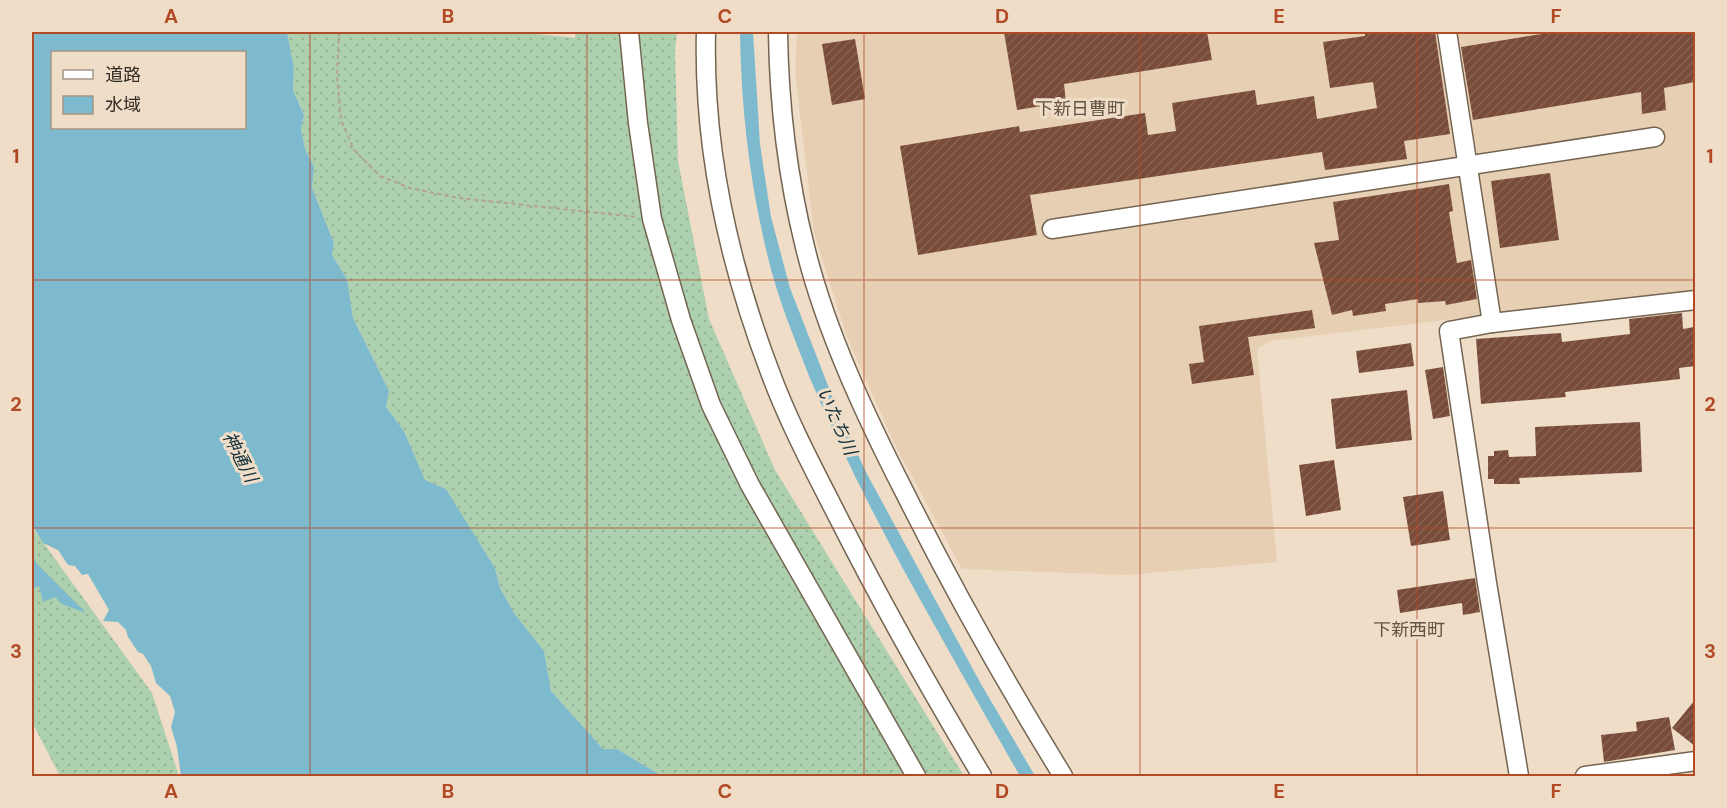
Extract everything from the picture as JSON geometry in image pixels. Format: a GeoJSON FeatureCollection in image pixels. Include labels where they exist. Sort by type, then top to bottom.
{"type":"FeatureCollection","features":[{"type":"Feature","properties":{"kind":"street"},"geometry":{"type":"LineString","coordinates":[[629,32],[638,123],[652,219],[681,320],[711,405],[750,485],[916,777]]}},
{"type":"Feature","properties":{"kind":"street"},"geometry":{"type":"LineString","coordinates":[[706,32],[710,143],[718,190],[742,284],[770,371],[798,438],[857,555],[982,777]]}},
{"type":"Feature","properties":{"kind":"street"},"geometry":{"type":"LineString","coordinates":[[778,32],[779,87],[784,140],[805,248],[826,315],[874,432],[925,532],[1016,700],[1063,777]]}},
{"type":"Feature","properties":{"kind":"street"},"geometry":{"type":"LineString","coordinates":[[1447,32],[1492,323]]}},
{"type":"Feature","properties":{"kind":"street"},"geometry":{"type":"LineString","coordinates":[[1052,228],[1655,137]]}},
{"type":"Feature","properties":{"kind":"street"},"geometry":{"type":"LineString","coordinates":[[1518,777],[1449,331],[1492,323],[1695,300]]}},
{"type":"Feature","properties":{"kind":"street"},"geometry":{"type":"LineString","coordinates":[[1585,777],[1695,760]]}},
{"type":"Feature","properties":{"kind":"path"},"geometry":{"type":"LineString","coordinates":[[339,32],[338,76],[341,120],[354,150],[380,176],[410,188],[459,198],[652,219]]}},
{"type":"Feature","properties":{"kind":"shaded area"},"geometry":{"type":"Polygon","coordinates":[[[797,32],[1695,32],[1695,290],[1270,341],[1257,349],[1277,562],[1126,575],[962,569],[894,443],[847,337],[814,233],[795,72],[797,32]]]}},
{"type":"Feature","properties":{"kind":"green space"},"geometry":{"type":"Polygon","coordinates":[[[287,32],[519,32],[575,38],[576,32],[677,32],[675,51],[678,161],[709,319],[775,470],[964,776],[662,776],[617,749],[603,749],[551,691],[544,651],[514,613],[500,588],[495,568],[446,489],[425,480],[404,431],[386,407],[389,391],[353,318],[347,279],[332,255],[334,243],[312,188],[314,167],[305,149],[301,129],[304,114],[293,90],[294,68],[287,32]]]}},
{"type":"Feature","properties":{"kind":"green space"},"geometry":{"type":"Polygon","coordinates":[[[32,527],[152,693],[179,776],[60,776],[32,722],[32,527]]]}},
{"type":"Feature","properties":{"kind":"water","name":"神通川"},"geometry":{"type":"Polygon","coordinates":[[[32,32],[287,32],[294,68],[293,90],[304,115],[301,129],[305,149],[314,167],[312,188],[334,243],[332,255],[347,279],[353,318],[389,391],[386,407],[404,431],[425,480],[446,489],[495,568],[500,588],[514,613],[544,651],[551,691],[603,749],[617,749],[662,776],[181,776],[177,747],[171,727],[175,712],[170,696],[156,683],[151,666],[143,654],[138,652],[126,630],[118,622],[103,621],[109,610],[88,574],[82,575],[75,566],[68,565],[58,550],[43,543],[32,525],[32,32]]]}},
{"type":"Feature","properties":{"kind":"water","name":"いたち川"},"geometry":{"type":"Polygon","coordinates":[[[740,32],[753,32],[760,144],[771,217],[790,288],[841,419],[867,474],[981,684],[1035,776],[1020,776],[975,698],[877,520],[809,376],[776,286],[758,214],[748,154],[742,93],[740,32]]]}},
{"type":"Feature","properties":{"kind":"water"},"geometry":{"type":"Polygon","coordinates":[[[32,555],[37,564],[86,613],[62,604],[55,597],[43,602],[39,586],[32,589],[32,555]]]}},
{"type":"Feature","properties":{"kind":"building"},"geometry":{"type":"Polygon","coordinates":[[[1004,32],[1207,32],[1212,60],[1064,84],[1066,102],[1017,110],[1004,32]]]}},
{"type":"Feature","properties":{"kind":"building"},"geometry":{"type":"Polygon","coordinates":[[[1365,32],[1435,32],[1450,134],[1404,141],[1407,159],[1325,170],[1322,152],[1030,195],[1037,235],[918,255],[900,146],[1019,126],[1020,132],[1145,113],[1148,135],[1176,131],[1172,103],[1255,90],[1257,105],[1314,96],[1317,119],[1377,108],[1373,82],[1330,88],[1323,42],[1365,36],[1365,32]]]}},
{"type":"Feature","properties":{"kind":"building"},"geometry":{"type":"Polygon","coordinates":[[[1554,32],[1695,32],[1695,82],[1664,88],[1666,110],[1642,114],[1641,92],[1473,120],[1461,47],[1554,32]]]}},
{"type":"Feature","properties":{"kind":"building"},"geometry":{"type":"Polygon","coordinates":[[[855,39],[865,99],[832,105],[822,44],[855,39]]]}},
{"type":"Feature","properties":{"kind":"building"},"geometry":{"type":"Polygon","coordinates":[[[1550,173],[1559,240],[1500,248],[1491,181],[1550,173]]]}},
{"type":"Feature","properties":{"kind":"building"},"geometry":{"type":"Polygon","coordinates":[[[1449,184],[1453,211],[1449,212],[1457,263],[1471,260],[1477,299],[1446,305],[1445,301],[1418,303],[1418,299],[1385,304],[1386,311],[1353,316],[1352,310],[1332,315],[1314,243],[1339,240],[1333,202],[1449,184]]]}},
{"type":"Feature","properties":{"kind":"building"},"geometry":{"type":"Polygon","coordinates":[[[1312,310],[1315,328],[1248,337],[1254,375],[1192,384],[1189,364],[1204,362],[1199,326],[1312,310]]]}},
{"type":"Feature","properties":{"kind":"building"},"geometry":{"type":"Polygon","coordinates":[[[1682,313],[1683,329],[1694,327],[1695,366],[1679,368],[1680,379],[1565,392],[1566,397],[1481,404],[1476,339],[1561,333],[1562,342],[1630,334],[1629,319],[1682,313]]]}},
{"type":"Feature","properties":{"kind":"building"},"geometry":{"type":"Polygon","coordinates":[[[1411,343],[1414,366],[1359,373],[1356,351],[1411,343]]]}},
{"type":"Feature","properties":{"kind":"building"},"geometry":{"type":"Polygon","coordinates":[[[1443,367],[1450,416],[1433,419],[1425,370],[1443,367]]]}},
{"type":"Feature","properties":{"kind":"building"},"geometry":{"type":"Polygon","coordinates":[[[1407,390],[1412,440],[1336,449],[1331,399],[1407,390]]]}},
{"type":"Feature","properties":{"kind":"building"},"geometry":{"type":"Polygon","coordinates":[[[1640,422],[1642,472],[1519,478],[1520,484],[1494,484],[1494,479],[1488,479],[1488,456],[1494,456],[1494,451],[1508,450],[1509,457],[1536,456],[1535,427],[1640,422]]]}},
{"type":"Feature","properties":{"kind":"building"},"geometry":{"type":"Polygon","coordinates":[[[1334,460],[1341,510],[1306,516],[1299,465],[1334,460]]]}},
{"type":"Feature","properties":{"kind":"building"},"geometry":{"type":"Polygon","coordinates":[[[1443,491],[1450,540],[1411,546],[1403,497],[1443,491]]]}},
{"type":"Feature","properties":{"kind":"building"},"geometry":{"type":"Polygon","coordinates":[[[1475,578],[1480,612],[1463,615],[1462,603],[1400,613],[1397,590],[1475,578]]]}},
{"type":"Feature","properties":{"kind":"building"},"geometry":{"type":"Polygon","coordinates":[[[1695,700],[1695,746],[1672,728],[1695,700]]]}},
{"type":"Feature","properties":{"kind":"building"},"geometry":{"type":"Polygon","coordinates":[[[1669,717],[1675,750],[1604,762],[1601,735],[1637,731],[1636,722],[1669,717]]]}},
{"type":"Feature","properties":{"kind":"district","name":"下新日曹町"},"geometry":{"type":"Point","coordinates":[1080,109]}},
{"type":"Feature","properties":{"kind":"district","name":"下新西町"},"geometry":{"type":"Point","coordinates":[1409,630]}}]}
